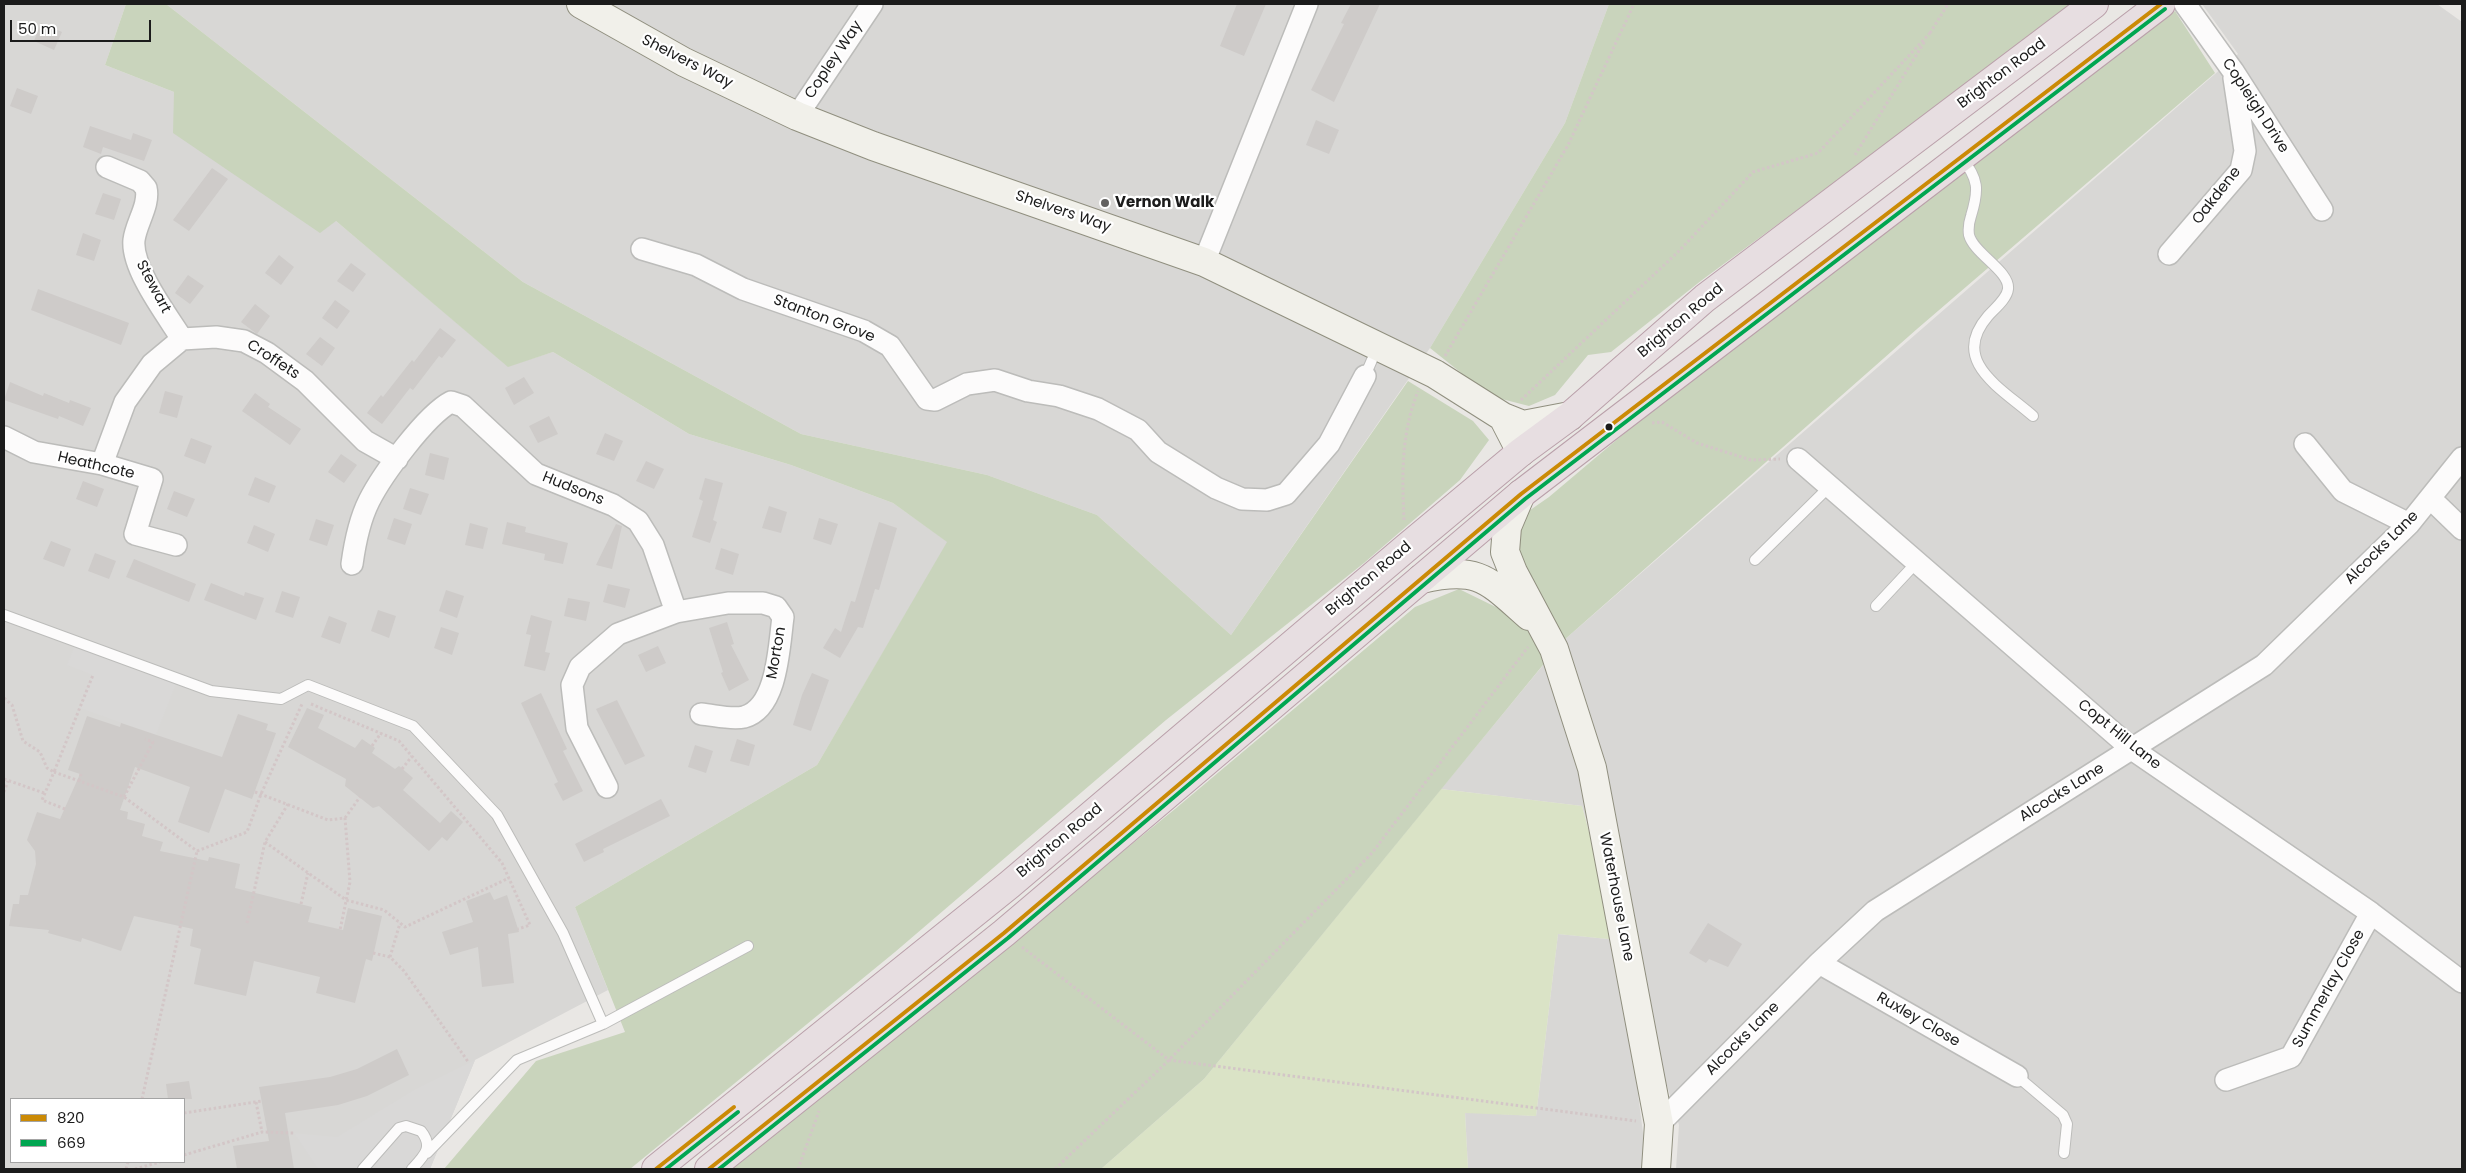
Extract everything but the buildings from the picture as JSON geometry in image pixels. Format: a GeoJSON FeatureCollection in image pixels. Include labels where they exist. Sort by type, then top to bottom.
{"type":"FeatureCollection","features":[{"type":"Feature","properties":{"kind":"highway","name":"Brighton Road"},"geometry":{"type":"LineString","coordinates":[[656,1169],[1009,885],[1406,548],[1521,452],[1570,416],[1705,298],[2094,4]]}},
{"type":"Feature","properties":{"kind":"highway"},"geometry":{"type":"LineString","coordinates":[[708,1169],[1004,933],[1521,494],[2161,4]]}},
{"type":"Feature","properties":{"kind":"highway"},"geometry":{"type":"LineString","coordinates":[[1521,452],[1542,456],[1603,432]]}},
{"type":"Feature","properties":{"kind":"street","name":"Shelvers Way"},"geometry":{"type":"LineString","coordinates":[[581,4],[684,62],[797,116],[873,146],[1204,262],[1430,372],[1503,417],[1524,425],[1570,416]]}},
{"type":"Feature","properties":{"kind":"street","name":"Copley Way"},"geometry":{"type":"LineString","coordinates":[[797,116],[872,4]]}},
{"type":"Feature","properties":{"kind":"street"},"geometry":{"type":"LineString","coordinates":[[1204,262],[1307,4]]}},
{"type":"Feature","properties":{"kind":"street","name":"Copleigh Drive"},"geometry":{"type":"LineString","coordinates":[[2185,4],[2233,71],[2322,210]]}},
{"type":"Feature","properties":{"kind":"street","name":"Oakdene"},"geometry":{"type":"LineString","coordinates":[[2169,254],[2241,170],[2245,151],[2233,71]]}},
{"type":"Feature","properties":{"kind":"street","name":"Stewart"},"geometry":{"type":"LineString","coordinates":[[107,167],[140,181],[146,188],[146,201],[134,239],[134,250],[142,272],[182,339]]}},
{"type":"Feature","properties":{"kind":"street","name":"Stanton Grove"},"geometry":{"type":"LineString","coordinates":[[642,249],[696,265],[743,289],[864,331],[890,346],[927,399],[934,400],[966,384],[995,380],[1028,391],[1060,396],[1098,410],[1138,430],[1158,452],[1216,488],[1242,499],[1268,500],[1286,494],[1329,444],[1365,376]]}},
{"type":"Feature","properties":{"kind":"street","name":"Croffets"},"geometry":{"type":"LineString","coordinates":[[182,339],[216,337],[244,340],[305,382],[366,441],[397,459]]}},
{"type":"Feature","properties":{"kind":"street"},"geometry":{"type":"LineString","coordinates":[[102,464],[125,402],[152,364],[182,339]]}},
{"type":"Feature","properties":{"kind":"street","name":"Hudsons"},"geometry":{"type":"LineString","coordinates":[[352,564],[356,534],[369,500],[397,459],[439,408],[451,402],[463,406],[536,474],[613,505],[638,521],[653,545],[676,612]]}},
{"type":"Feature","properties":{"kind":"street"},"geometry":{"type":"LineString","coordinates":[[1503,417],[1521,452]]}},
{"type":"Feature","properties":{"kind":"street","name":"Heathcote"},"geometry":{"type":"LineString","coordinates":[[4,437],[34,452],[102,464],[152,479],[135,534],[176,544]]}},
{"type":"Feature","properties":{"kind":"street"},"geometry":{"type":"LineString","coordinates":[[2305,444],[2343,491],[2409,524]]}},
{"type":"Feature","properties":{"kind":"street","name":"Alcocks Lane"},"geometry":{"type":"LineString","coordinates":[[1659,1124],[1819,963],[1875,911],[2264,664],[2409,524],[2431,499],[2462,458]]}},
{"type":"Feature","properties":{"kind":"street","name":"Copt Hill Lane"},"geometry":{"type":"LineString","coordinates":[[1798,459],[2132,749],[2371,913],[2462,982]]}},
{"type":"Feature","properties":{"kind":"street","name":"Waterhouse Lane"},"geometry":{"type":"LineString","coordinates":[[1521,494],[1506,527],[1505,552],[1513,572],[1554,649],[1592,768],[1659,1124],[1656,1169]]}},
{"type":"Feature","properties":{"kind":"street"},"geometry":{"type":"LineString","coordinates":[[2431,499],[2462,529]]}},
{"type":"Feature","properties":{"kind":"street","name":"Waterhouse Lane"},"geometry":{"type":"LineString","coordinates":[[1421,579],[1456,573],[1481,577],[1490,582],[1545,631]]}},
{"type":"Feature","properties":{"kind":"street","name":"Morton"},"geometry":{"type":"LineString","coordinates":[[606,787],[577,728],[572,685],[580,667],[618,634],[676,612],[728,603],[763,603],[776,607],[783,617],[776,675],[762,705],[752,714],[742,717],[701,714]]}},
{"type":"Feature","properties":{"kind":"street","name":"Summerlay Close"},"geometry":{"type":"LineString","coordinates":[[2226,1080],[2291,1057],[2371,913]]}},
{"type":"Feature","properties":{"kind":"street","name":"Ruxley Close"},"geometry":{"type":"LineString","coordinates":[[1819,963],[2017,1076]]}},
{"type":"Feature","properties":{"kind":"lane"},"geometry":{"type":"LineString","coordinates":[[1961,156],[1971,168],[1978,194],[1969,223],[1969,233],[1977,249],[2006,279],[2009,288],[2006,297],[1979,328],[1973,340],[1973,354],[1978,366],[1987,376],[2033,416]]}},
{"type":"Feature","properties":{"kind":"lane"},"geometry":{"type":"LineString","coordinates":[[1365,376],[1378,346]]}},
{"type":"Feature","properties":{"kind":"lane"},"geometry":{"type":"LineString","coordinates":[[1755,560],[1830,486]]}},
{"type":"Feature","properties":{"kind":"lane"},"geometry":{"type":"LineString","coordinates":[[1876,606],[1917,562]]}},
{"type":"Feature","properties":{"kind":"lane"},"geometry":{"type":"LineString","coordinates":[[4,615],[211,691],[281,699],[308,685],[413,726],[497,815],[564,933],[603,1024]]}},
{"type":"Feature","properties":{"kind":"lane"},"geometry":{"type":"LineString","coordinates":[[412,1169],[517,1060],[603,1024],[748,946]]}},
{"type":"Feature","properties":{"kind":"lane"},"geometry":{"type":"LineString","coordinates":[[2017,1076],[2063,1115],[2067,1124],[2064,1153]]}},
{"type":"Feature","properties":{"kind":"lane"},"geometry":{"type":"LineString","coordinates":[[363,1169],[398,1128],[406,1126],[421,1131],[426,1138],[427,1153]]}},
{"type":"Feature","properties":{"kind":"path"},"geometry":{"type":"LineString","coordinates":[[1406,548],[1402,459],[1408,416],[1430,372],[1568,145],[1634,4]]}},
{"type":"Feature","properties":{"kind":"path"},"geometry":{"type":"LineString","coordinates":[[1852,160],[1948,4]]}},
{"type":"Feature","properties":{"kind":"path"},"geometry":{"type":"LineString","coordinates":[[1503,417],[1680,250],[1754,172],[1818,153],[1930,33]]}},
{"type":"Feature","properties":{"kind":"path"},"geometry":{"type":"LineString","coordinates":[[1645,425],[1662,422],[1697,444],[1751,460],[1798,459]]}},
{"type":"Feature","properties":{"kind":"path"},"geometry":{"type":"LineString","coordinates":[[1054,1169],[1169,1060],[1372,852],[1536,638],[1545,631]]}},
{"type":"Feature","properties":{"kind":"path"},"geometry":{"type":"LineString","coordinates":[[65,810],[42,800],[93,675]]}},
{"type":"Feature","properties":{"kind":"path"},"geometry":{"type":"LineString","coordinates":[[4,698],[12,705],[23,741],[40,752],[47,768],[124,797],[197,851]]}},
{"type":"Feature","properties":{"kind":"path"},"geometry":{"type":"LineString","coordinates":[[281,699],[304,700],[399,740],[502,863],[530,925],[518,930]]}},
{"type":"Feature","properties":{"kind":"path"},"geometry":{"type":"LineString","coordinates":[[197,851],[247,832],[261,794],[304,700]]}},
{"type":"Feature","properties":{"kind":"path"},"geometry":{"type":"LineString","coordinates":[[372,746],[381,733]]}},
{"type":"Feature","properties":{"kind":"path"},"geometry":{"type":"LineString","coordinates":[[124,797],[153,742],[146,739]]}},
{"type":"Feature","properties":{"kind":"path"},"geometry":{"type":"LineString","coordinates":[[402,769],[412,756]]}},
{"type":"Feature","properties":{"kind":"path"},"geometry":{"type":"LineString","coordinates":[[78,781],[80,774]]}},
{"type":"Feature","properties":{"kind":"path"},"geometry":{"type":"LineString","coordinates":[[4,792],[6,780],[44,793]]}},
{"type":"Feature","properties":{"kind":"path"},"geometry":{"type":"LineString","coordinates":[[255,792],[328,820],[345,818]]}},
{"type":"Feature","properties":{"kind":"path"},"geometry":{"type":"LineString","coordinates":[[340,930],[350,882],[345,818],[360,797]]}},
{"type":"Feature","properties":{"kind":"path"},"geometry":{"type":"LineString","coordinates":[[246,923],[265,842],[288,804]]}},
{"type":"Feature","properties":{"kind":"path"},"geometry":{"type":"LineString","coordinates":[[265,842],[346,900],[384,910],[405,927],[509,878]]}},
{"type":"Feature","properties":{"kind":"path"},"geometry":{"type":"LineString","coordinates":[[142,1098],[197,851]]}},
{"type":"Feature","properties":{"kind":"path"},"geometry":{"type":"LineString","coordinates":[[301,904],[308,873]]}},
{"type":"Feature","properties":{"kind":"path"},"geometry":{"type":"LineString","coordinates":[[390,957],[400,923]]}},
{"type":"Feature","properties":{"kind":"path"},"geometry":{"type":"LineString","coordinates":[[1004,933],[1169,1060],[1659,1124]]}},
{"type":"Feature","properties":{"kind":"path"},"geometry":{"type":"LineString","coordinates":[[373,953],[390,957],[404,971],[469,1063]]}},
{"type":"Feature","properties":{"kind":"path"},"geometry":{"type":"LineString","coordinates":[[185,1113],[262,1101]]}},
{"type":"Feature","properties":{"kind":"path"},"geometry":{"type":"LineString","coordinates":[[256,1102],[262,1132]]}},
{"type":"Feature","properties":{"kind":"path"},"geometry":{"type":"LineString","coordinates":[[798,1169],[823,1102]]}},
{"type":"Feature","properties":{"kind":"path"},"geometry":{"type":"LineString","coordinates":[[185,1155],[262,1132],[294,1133]]}},
{"type":"Feature","properties":{"kind":"path"},"geometry":{"type":"LineString","coordinates":[[135,1169],[156,1163]]}},
{"type":"Feature","properties":{"kind":"shaded area"},"geometry":{"type":"Polygon","coordinates":[[[4,4],[126,4],[105,65],[174,92],[336,221],[508,366],[553,352],[689,434],[791,465],[893,503],[948,542],[817,765],[575,907],[608,990],[475,1060],[430,1169],[4,1169],[4,4]]]}},
{"type":"Feature","properties":{"kind":"shaded area"},"geometry":{"type":"Polygon","coordinates":[[[166,4],[1609,4],[1565,123],[1430,348],[1231,635],[1097,515],[987,475],[801,434],[523,282],[166,4]]]}},
{"type":"Feature","properties":{"kind":"shaded area"},"geometry":{"type":"Polygon","coordinates":[[[2202,4],[2437,4],[2462,22],[2462,1169],[1676,1169],[1679,1125],[1582,806],[1441,789],[1563,641],[2238,54],[2202,4]]]}},
{"type":"Feature","properties":{"kind":"shaded area"},"geometry":{"type":"Polygon","coordinates":[[[76,642],[178,679],[156,735],[80,708],[93,675],[67,665],[76,642]]]}},
{"type":"Feature","properties":{"kind":"shaded area"},"geometry":{"type":"Polygon","coordinates":[[[1558,934],[1618,940],[1646,1156],[1646,1169],[1468,1169],[1465,1112],[1536,1116],[1558,934]]]}},
{"type":"Feature","properties":{"kind":"shaded area"},"geometry":{"type":"Polygon","coordinates":[[[475,1060],[430,1169],[318,1169],[294,1133],[337,1137],[414,1090],[475,1060]]]}},
{"type":"Feature","properties":{"kind":"green space"},"geometry":{"type":"Polygon","coordinates":[[[126,4],[166,4],[523,282],[801,434],[987,475],[1097,515],[1231,635],[1408,381],[1473,421],[1489,440],[1460,480],[1364,563],[1166,720],[895,952],[630,1169],[444,1169],[536,1061],[625,1032],[575,907],[817,765],[947,542],[893,503],[791,465],[689,434],[553,352],[508,367],[336,221],[320,233],[173,133],[174,92],[105,65],[126,4]]]}},
{"type":"Feature","properties":{"kind":"green space"},"geometry":{"type":"Polygon","coordinates":[[[1609,4],[2077,4],[1702,280],[1611,352],[1588,355],[1555,395],[1529,406],[1490,396],[1430,348],[1565,123],[1609,4]]]}},
{"type":"Feature","properties":{"kind":"green space"},"geometry":{"type":"Polygon","coordinates":[[[2175,11],[2215,73],[1917,329],[1563,641],[1524,574],[1515,542],[1523,515],[1549,497],[1652,410],[1858,250],[2175,11]]]}},
{"type":"Feature","properties":{"kind":"green space"},"geometry":{"type":"Polygon","coordinates":[[[1459,589],[1504,611],[1536,638],[1547,660],[1204,1079],[1101,1169],[732,1169],[1175,809],[1415,607],[1459,589]]]}},
{"type":"Feature","properties":{"kind":"green space"},"geometry":{"type":"Polygon","coordinates":[[[1441,789],[1582,806],[1618,940],[1558,934],[1536,1116],[1465,1113],[1468,1169],[1101,1169],[1204,1079],[1441,789]]]}},
{"type":"Feature","properties":{"kind":"transit line","name":"820"},"geometry":{"type":"LineString","coordinates":[[709,1169],[1004,933],[1521,494],[2161,4]]}},
{"type":"Feature","properties":{"kind":"transit line","name":"669"},"geometry":{"type":"LineString","coordinates":[[719,1169],[1008,938],[1525,499],[2165,9]]}},
{"type":"Feature","properties":{"kind":"transit line","name":"820"},"geometry":{"type":"LineString","coordinates":[[656,1169],[734,1107]]}},
{"type":"Feature","properties":{"kind":"transit line","name":"669"},"geometry":{"type":"LineString","coordinates":[[666,1169],[738,1112]]}},
{"type":"Feature","properties":{"kind":"place","name":"Vernon Walk"},"geometry":{"type":"Point","coordinates":[1105,203]}}]}
